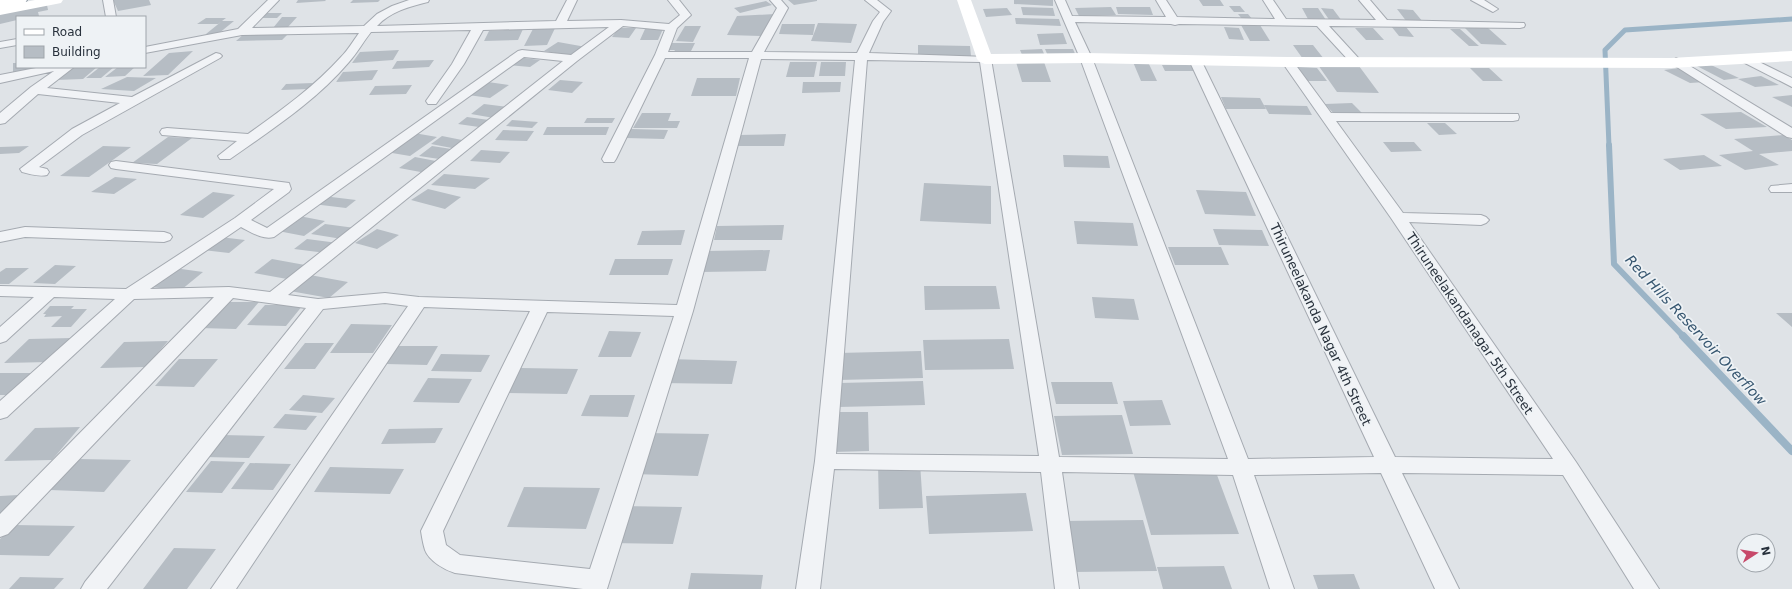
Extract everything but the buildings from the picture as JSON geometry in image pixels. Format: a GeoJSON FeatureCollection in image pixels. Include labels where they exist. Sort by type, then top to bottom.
{"type":"FeatureCollection","features":[{"type":"Feature","properties":{"kind":"main road"},"geometry":{"type":"LineString","coordinates":[[0,4],[20,0]]}},
{"type":"Feature","properties":{"kind":"main road"},"geometry":{"type":"LineString","coordinates":[[0,11],[56,0]]}},
{"type":"Feature","properties":{"kind":"main road"},"geometry":{"type":"LineString","coordinates":[[964,0],[985,58],[1086,58],[1288,62],[1527,63],[1674,62],[1792,56]]}},
{"type":"Feature","properties":{"kind":"street"},"geometry":{"type":"LineString","coordinates":[[108,0],[111,16]]}},
{"type":"Feature","properties":{"kind":"street"},"geometry":{"type":"LineString","coordinates":[[242,32],[274,0]]}},
{"type":"Feature","properties":{"kind":"street"},"geometry":{"type":"LineString","coordinates":[[225,156],[301,101],[345,60],[369,28],[381,16],[414,2],[424,0]]}},
{"type":"Feature","properties":{"kind":"street"},"geometry":{"type":"LineString","coordinates":[[560,24],[572,0]]}},
{"type":"Feature","properties":{"kind":"street"},"geometry":{"type":"LineString","coordinates":[[609,159],[661,55],[672,27],[686,14],[673,0]]}},
{"type":"Feature","properties":{"kind":"street"},"geometry":{"type":"LineString","coordinates":[[541,307],[432,531],[436,550],[455,564],[596,585],[684,311],[756,55],[783,8],[775,0]]}},
{"type":"Feature","properties":{"kind":"street"},"geometry":{"type":"LineString","coordinates":[[808,589],[825,461],[862,58],[878,21],[886,11],[870,0]]}},
{"type":"Feature","properties":{"kind":"street"},"geometry":{"type":"LineString","coordinates":[[1060,0],[1086,58],[1241,467],[1282,589]]}},
{"type":"Feature","properties":{"kind":"street"},"geometry":{"type":"LineString","coordinates":[[1161,0],[1175,22]]}},
{"type":"Feature","properties":{"kind":"street"},"geometry":{"type":"LineString","coordinates":[[1268,0],[1284,23]]}},
{"type":"Feature","properties":{"kind":"street"},"geometry":{"type":"LineString","coordinates":[[1364,0],[1385,24]]}},
{"type":"Feature","properties":{"kind":"street"},"geometry":{"type":"LineString","coordinates":[[1476,0],[1493,9]]}},
{"type":"Feature","properties":{"kind":"street"},"geometry":{"type":"LineString","coordinates":[[1068,19],[1321,24],[1520,25]]}},
{"type":"Feature","properties":{"kind":"street"},"geometry":{"type":"LineString","coordinates":[[146,50],[242,32],[621,23],[672,27]]}},
{"type":"Feature","properties":{"kind":"street"},"geometry":{"type":"LineString","coordinates":[[275,297],[573,59],[621,23]]}},
{"type":"Feature","properties":{"kind":"street"},"geometry":{"type":"LineString","coordinates":[[1321,24],[1356,62]]}},
{"type":"Feature","properties":{"kind":"street"},"geometry":{"type":"LineString","coordinates":[[432,101],[458,64],[479,26]]}},
{"type":"Feature","properties":{"kind":"street"},"geometry":{"type":"LineString","coordinates":[[0,46],[16,42]]}},
{"type":"Feature","properties":{"kind":"street"},"geometry":{"type":"LineString","coordinates":[[240,221],[268,234],[522,53],[573,59]]}},
{"type":"Feature","properties":{"kind":"street"},"geometry":{"type":"LineString","coordinates":[[661,55],[985,58],[1050,463],[1067,589]]}},
{"type":"Feature","properties":{"kind":"street"},"geometry":{"type":"LineString","coordinates":[[42,172],[27,169],[77,132],[216,56]]}},
{"type":"Feature","properties":{"kind":"street"},"geometry":{"type":"LineString","coordinates":[[1745,59],[1792,83]]}},
{"type":"Feature","properties":{"kind":"street","name":"Thiruneelakanda Nagar 4th Street"},"geometry":{"type":"LineString","coordinates":[[1195,60],[1447,589]]}},
{"type":"Feature","properties":{"kind":"street","name":"Thiruneelakandanagar 5th Street"},"geometry":{"type":"LineString","coordinates":[[1288,62],[1398,217],[1569,467],[1647,589]]}},
{"type":"Feature","properties":{"kind":"street"},"geometry":{"type":"LineString","coordinates":[[1674,62],[1792,134]]}},
{"type":"Feature","properties":{"kind":"street"},"geometry":{"type":"LineString","coordinates":[[0,79],[53,68]]}},
{"type":"Feature","properties":{"kind":"street"},"geometry":{"type":"LineString","coordinates":[[0,120],[36,90],[67,68]]}},
{"type":"Feature","properties":{"kind":"street"},"geometry":{"type":"LineString","coordinates":[[36,90],[134,101]]}},
{"type":"Feature","properties":{"kind":"street"},"geometry":{"type":"LineString","coordinates":[[1326,117],[1513,117]]}},
{"type":"Feature","properties":{"kind":"street"},"geometry":{"type":"LineString","coordinates":[[167,132],[251,138]]}},
{"type":"Feature","properties":{"kind":"street"},"geometry":{"type":"LineString","coordinates":[[0,412],[130,294],[240,221],[284,189],[284,186],[116,165]]}},
{"type":"Feature","properties":{"kind":"street"},"geometry":{"type":"LineString","coordinates":[[1776,190],[1792,188]]}},
{"type":"Feature","properties":{"kind":"street"},"geometry":{"type":"LineString","coordinates":[[1398,217],[1481,220]]}},
{"type":"Feature","properties":{"kind":"street"},"geometry":{"type":"LineString","coordinates":[[0,237],[26,232],[164,237]]}},
{"type":"Feature","properties":{"kind":"street"},"geometry":{"type":"LineString","coordinates":[[0,291],[130,294],[230,292],[318,304],[385,298],[419,302],[684,311]]}},
{"type":"Feature","properties":{"kind":"street"},"geometry":{"type":"LineString","coordinates":[[0,337],[50,292]]}},
{"type":"Feature","properties":{"kind":"street"},"geometry":{"type":"LineString","coordinates":[[0,528],[230,292]]}},
{"type":"Feature","properties":{"kind":"street"},"geometry":{"type":"LineString","coordinates":[[223,589],[419,302]]}},
{"type":"Feature","properties":{"kind":"street"},"geometry":{"type":"LineString","coordinates":[[93,589],[318,304]]}},
{"type":"Feature","properties":{"kind":"street"},"geometry":{"type":"LineString","coordinates":[[825,461],[1050,463],[1241,467],[1388,465],[1569,467]]}},
{"type":"Feature","properties":{"kind":"waterway","name":"Red Hills Reservoir Overflow"},"geometry":{"type":"LineString","coordinates":[[1609,146],[1605,50],[1625,30],[1792,19]]}},
{"type":"Feature","properties":{"kind":"waterway","name":"Red Hills Reservoir Overflow"},"geometry":{"type":"LineString","coordinates":[[1609,145],[1614,264],[1684,337]]}},
{"type":"Feature","properties":{"kind":"waterway","name":"Red Hills Reservoir Overflow"},"geometry":{"type":"LineString","coordinates":[[1683,336],[1792,451]]}}]}
